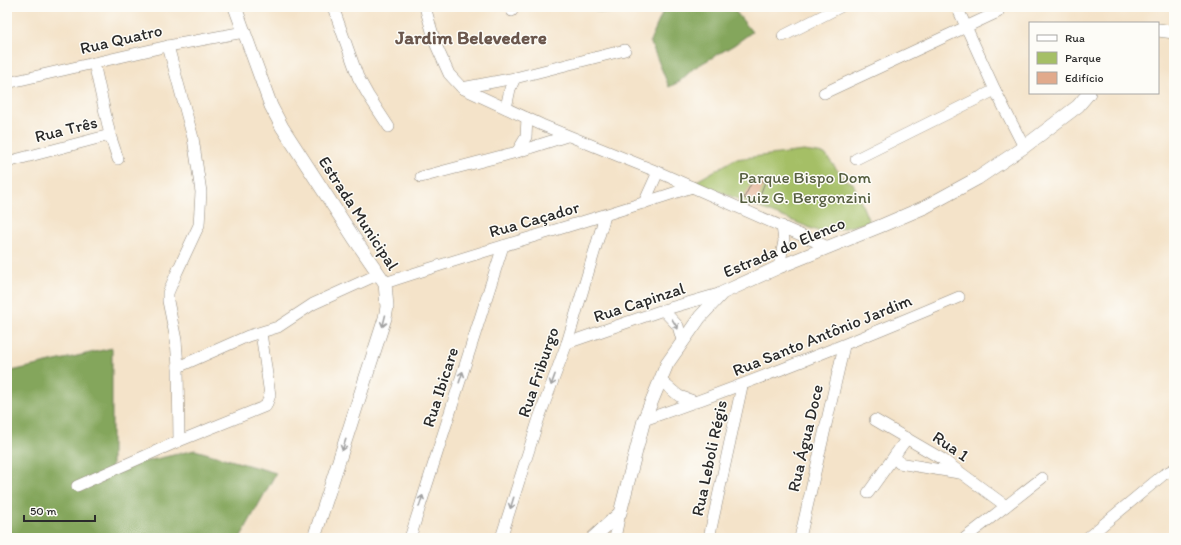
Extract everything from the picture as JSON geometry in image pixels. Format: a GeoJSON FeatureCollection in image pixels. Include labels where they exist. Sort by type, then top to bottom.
{"type":"FeatureCollection","features":[{"type":"Feature","properties":{"kind":"street","name":"Estrada Municipal"},"geometry":{"type":"LineString","coordinates":[[235,7],[271,106],[282,127],[354,238],[382,278],[387,306],[385,318],[314,538]]}},
{"type":"Feature","properties":{"kind":"street"},"geometry":{"type":"LineString","coordinates":[[333,7],[358,77],[389,127]]}},
{"type":"Feature","properties":{"kind":"street"},"geometry":{"type":"LineString","coordinates":[[425,7],[436,45],[449,74],[462,88],[566,136],[658,172],[828,247]]}},
{"type":"Feature","properties":{"kind":"street"},"geometry":{"type":"LineString","coordinates":[[783,36],[840,7]]}},
{"type":"Feature","properties":{"kind":"street"},"geometry":{"type":"LineString","coordinates":[[957,7],[995,90],[1024,147]]}},
{"type":"Feature","properties":{"kind":"street"},"geometry":{"type":"LineString","coordinates":[[824,93],[998,12]]}},
{"type":"Feature","properties":{"kind":"street"},"geometry":{"type":"LineString","coordinates":[[1159,30],[1174,32]]}},
{"type":"Feature","properties":{"kind":"street","name":"Rua Quatro"},"geometry":{"type":"LineString","coordinates":[[7,83],[168,46],[244,32]]}},
{"type":"Feature","properties":{"kind":"street"},"geometry":{"type":"LineString","coordinates":[[168,46],[193,138],[201,192],[199,224],[171,286],[168,301],[176,340],[179,441]]}},
{"type":"Feature","properties":{"kind":"street"},"geometry":{"type":"LineString","coordinates":[[462,88],[515,78],[625,50]]}},
{"type":"Feature","properties":{"kind":"street"},"geometry":{"type":"LineString","coordinates":[[94,63],[110,135],[118,159]]}},
{"type":"Feature","properties":{"kind":"street"},"geometry":{"type":"LineString","coordinates":[[506,108],[510,89],[515,78]]}},
{"type":"Feature","properties":{"kind":"street"},"geometry":{"type":"LineString","coordinates":[[856,159],[995,90]]}},
{"type":"Feature","properties":{"kind":"street","name":"Estrada do Elenco"},"geometry":{"type":"LineString","coordinates":[[615,538],[620,512],[644,420],[660,380],[682,340],[722,293],[779,267],[925,206],[978,178],[1024,147],[1078,106],[1088,94]]}},
{"type":"Feature","properties":{"kind":"street"},"geometry":{"type":"LineString","coordinates":[[517,152],[526,137],[527,118]]}},
{"type":"Feature","properties":{"kind":"street","name":"Rua Três"},"geometry":{"type":"LineString","coordinates":[[7,162],[110,135]]}},
{"type":"Feature","properties":{"kind":"street"},"geometry":{"type":"LineString","coordinates":[[421,177],[517,152],[566,136]]}},
{"type":"Feature","properties":{"kind":"street"},"geometry":{"type":"LineString","coordinates":[[644,203],[658,172]]}},
{"type":"Feature","properties":{"kind":"street","name":"Rua Caçador"},"geometry":{"type":"LineString","coordinates":[[178,367],[248,336],[278,327],[313,304],[382,278],[503,246],[605,216],[692,187]]}},
{"type":"Feature","properties":{"kind":"street","name":"Rua Friburgo"},"geometry":{"type":"LineString","coordinates":[[501,538],[539,418],[567,343],[605,216]]}},
{"type":"Feature","properties":{"kind":"street"},"geometry":{"type":"LineString","coordinates":[[779,267],[784,241],[782,226]]}},
{"type":"Feature","properties":{"kind":"street","name":"Rua Ibicare"},"geometry":{"type":"LineString","coordinates":[[410,538],[503,246]]}},
{"type":"Feature","properties":{"kind":"street","name":"Rua Capinzal"},"geometry":{"type":"LineString","coordinates":[[567,343],[663,310],[722,293]]}},
{"type":"Feature","properties":{"kind":"street","name":"Rua Santo Antônio Jardim"},"geometry":{"type":"LineString","coordinates":[[644,420],[742,386],[844,346],[959,297]]}},
{"type":"Feature","properties":{"kind":"street"},"geometry":{"type":"LineString","coordinates":[[663,310],[678,326],[682,340]]}},
{"type":"Feature","properties":{"kind":"street"},"geometry":{"type":"LineString","coordinates":[[77,486],[179,441],[266,406],[270,395],[261,332]]}},
{"type":"Feature","properties":{"kind":"street","name":"Rua Água Doce"},"geometry":{"type":"LineString","coordinates":[[800,538],[844,346]]}},
{"type":"Feature","properties":{"kind":"street"},"geometry":{"type":"LineString","coordinates":[[660,380],[679,396],[696,402]]}},
{"type":"Feature","properties":{"kind":"street","name":"Rua Leboli Régis"},"geometry":{"type":"LineString","coordinates":[[709,538],[742,386]]}},
{"type":"Feature","properties":{"kind":"street","name":"Rua 1"},"geometry":{"type":"LineString","coordinates":[[876,420],[961,473],[1006,506]]}},
{"type":"Feature","properties":{"kind":"street"},"geometry":{"type":"LineString","coordinates":[[868,493],[907,438]]}},
{"type":"Feature","properties":{"kind":"street"},"geometry":{"type":"LineString","coordinates":[[895,455],[899,463],[961,473]]}},
{"type":"Feature","properties":{"kind":"street"},"geometry":{"type":"LineString","coordinates":[[1087,538],[1163,475],[1174,469]]}},
{"type":"Feature","properties":{"kind":"street"},"geometry":{"type":"LineString","coordinates":[[965,538],[1042,478]]}},
{"type":"Feature","properties":{"kind":"street"},"geometry":{"type":"LineString","coordinates":[[593,538],[620,512]]}},
{"type":"Feature","properties":{"kind":"green space"},"geometry":{"type":"Polygon","coordinates":[[[595,7],[732,7],[752,32],[734,45],[694,68],[679,82],[669,87],[650,41],[663,11],[626,10],[608,13],[596,11],[595,7]]]}},
{"type":"Feature","properties":{"kind":"green space","name":"Parque Bispo Dom Luiz G. Bergonzini"},"geometry":{"type":"Polygon","coordinates":[[[804,151],[825,154],[845,180],[853,183],[869,222],[823,233],[695,182],[735,159],[804,151]]]}},
{"type":"Feature","properties":{"kind":"green space"},"geometry":{"type":"Polygon","coordinates":[[[112,348],[112,469],[195,450],[276,473],[240,538],[7,538],[7,372],[112,348]]]}},
{"type":"Feature","properties":{"kind":"building"},"geometry":{"type":"Polygon","coordinates":[[[754,178],[765,182],[757,203],[744,198],[754,178]]]}},
{"type":"Feature","properties":{"kind":"district","name":"Jardim Belevedere"},"geometry":{"type":"Point","coordinates":[471,37]}}]}
